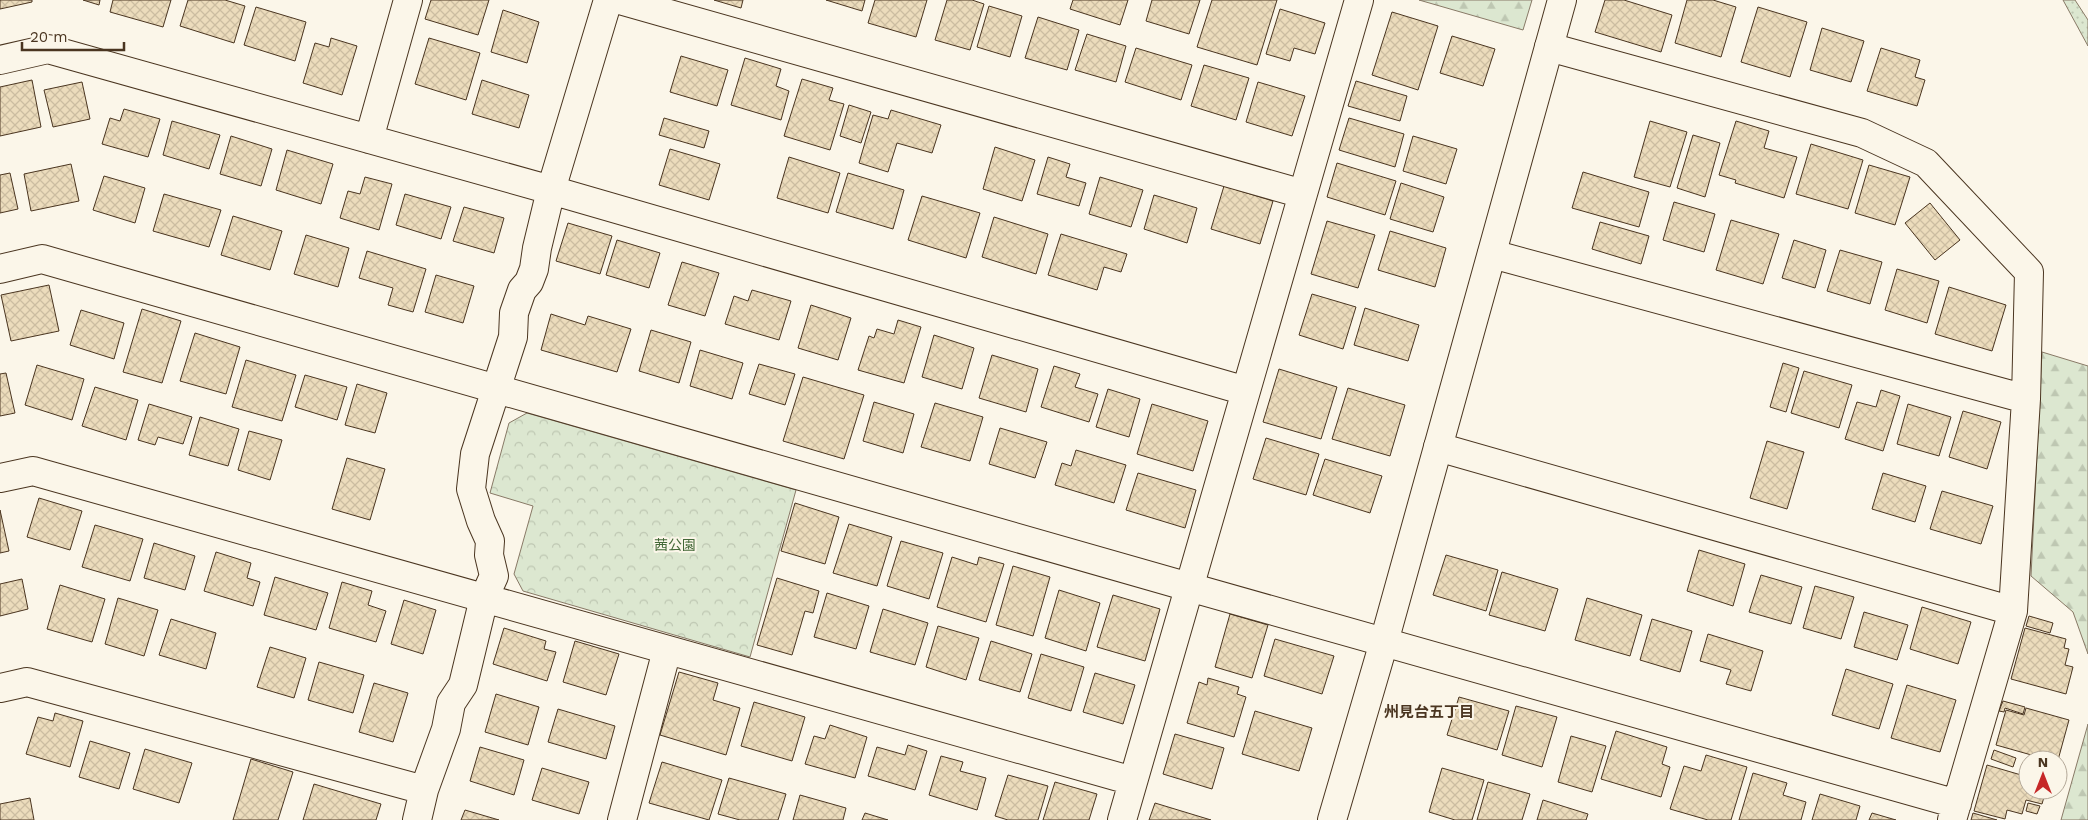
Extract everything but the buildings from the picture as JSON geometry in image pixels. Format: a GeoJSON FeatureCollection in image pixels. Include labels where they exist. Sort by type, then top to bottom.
{"type":"FeatureCollection","features":[{"type":"Feature","properties":{"kind":"street"},"geometry":{"type":"LineString","coordinates":[[369,139],[408,0]]}},
{"type":"Feature","properties":{"kind":"street"},"geometry":{"type":"LineString","coordinates":[[417,820],[424,790],[446,729],[451,703],[463,685],[484,598],[494,576],[489,555],[490,541],[481,521],[471,488],[475,454],[513,337],[514,313],[522,290],[529,282],[534,269],[551,190],[608,0]]}},
{"type":"Feature","properties":{"kind":"street"},"geometry":{"type":"LineString","coordinates":[[620,0],[1303,194]]}},
{"type":"Feature","properties":{"kind":"street"},"geometry":{"type":"LineString","coordinates":[[1122,820],[1359,0]]}},
{"type":"Feature","properties":{"kind":"street"},"geometry":{"type":"LineString","coordinates":[[1332,820],[1384,642],[1562,0]]}},
{"type":"Feature","properties":{"kind":"street"},"geometry":{"type":"LineString","coordinates":[[0,269],[42,258],[1384,642],[1954,812],[2012,611],[2026,399],[2029,272],[1926,163],[1862,133],[1549,47]]}},
{"type":"Feature","properties":{"kind":"street"},"geometry":{"type":"LineString","coordinates":[[0,60],[48,49],[551,190],[1246,391]]}},
{"type":"Feature","properties":{"kind":"street"},"geometry":{"type":"LineString","coordinates":[[1492,254],[2026,399]]}},
{"type":"Feature","properties":{"kind":"street"},"geometry":{"type":"LineString","coordinates":[[1438,447],[2012,611]]}},
{"type":"Feature","properties":{"kind":"street"},"geometry":{"type":"LineString","coordinates":[[0,478],[33,471],[1133,781]]}},
{"type":"Feature","properties":{"kind":"street"},"geometry":{"type":"LineString","coordinates":[[622,820],[667,650]]}},
{"type":"Feature","properties":{"kind":"street"},"geometry":{"type":"LineString","coordinates":[[0,688],[27,682],[424,790]]}},
{"type":"Feature","properties":{"kind":"green space"},"geometry":{"type":"Polygon","coordinates":[[[1419,0],[1532,0],[1523,30],[1419,0]]]}},
{"type":"Feature","properties":{"kind":"green space"},"geometry":{"type":"Polygon","coordinates":[[[2063,0],[2075,0],[2088,20],[2088,46],[2063,0]]]}},
{"type":"Feature","properties":{"kind":"green space"},"geometry":{"type":"Polygon","coordinates":[[[2042,352],[2088,366],[2088,654],[2073,612],[2031,576],[2042,352]]]}},
{"type":"Feature","properties":{"kind":"green space","name":"茜公園"},"geometry":{"type":"Polygon","coordinates":[[[527,413],[796,490],[750,657],[523,591],[514,574],[533,506],[490,493],[509,423],[527,413]]]}},
{"type":"Feature","properties":{"kind":"green space"},"geometry":{"type":"Polygon","coordinates":[[[2088,724],[2088,820],[2061,820],[2088,724]]]}},
{"type":"Feature","properties":{"kind":"district","name":"州見台五丁目"},"geometry":{"type":"Point","coordinates":[1429,712]}}]}
